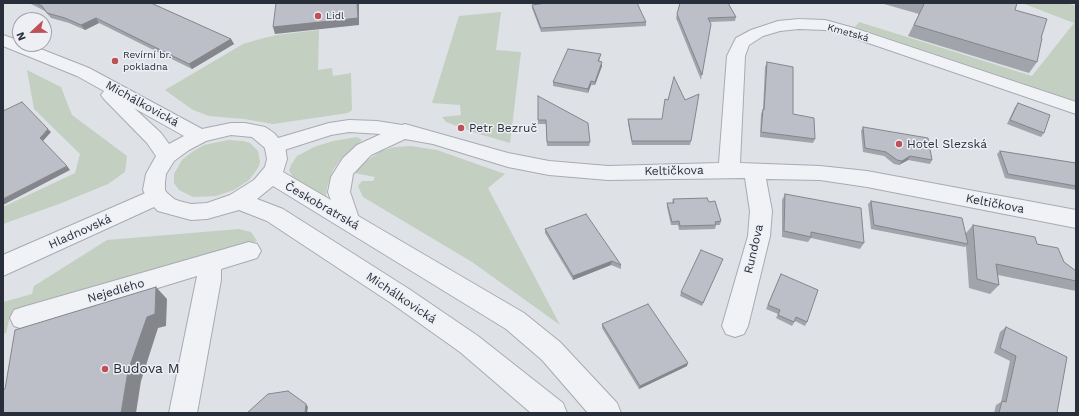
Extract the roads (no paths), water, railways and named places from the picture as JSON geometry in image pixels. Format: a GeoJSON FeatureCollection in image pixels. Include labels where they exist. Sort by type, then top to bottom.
{"type":"FeatureCollection","features":[{"type":"Feature","properties":{"kind":"street","name":"Kmetská"},"geometry":{"type":"LineString","coordinates":[[729,170],[736,56],[742,42],[757,33],[778,26],[799,24],[825,25],[848,31],[1076,108]]}},
{"type":"Feature","properties":{"kind":"street","name":"Michálkovická"},"geometry":{"type":"LineString","coordinates":[[3,40],[83,72],[200,136]]}},
{"type":"Feature","properties":{"kind":"street","name":"Michálkovická"},"geometry":{"type":"LineString","coordinates":[[83,72],[144,127],[167,156]]}},
{"type":"Feature","properties":{"kind":"street","name":"Keltičkova"},"geometry":{"type":"LineString","coordinates":[[275,146],[312,134],[349,126],[377,127],[405,131],[508,160],[556,169],[608,173],[729,170],[843,175],[1076,219]]}},
{"type":"Feature","properties":{"kind":"street"},"geometry":{"type":"LineString","coordinates":[[245,129],[258,132],[275,146],[277,159],[270,176],[252,194],[238,201],[217,208],[191,212],[166,205],[157,196],[154,186],[156,174],[167,156],[182,145],[200,136],[215,131],[245,129]]}},
{"type":"Feature","properties":{"kind":"street"},"geometry":{"type":"LineString","coordinates":[[349,221],[339,192],[339,185],[345,170],[364,150],[405,131]]}},
{"type":"Feature","properties":{"kind":"street","name":"Rundova"},"geometry":{"type":"LineString","coordinates":[[735,326],[759,236],[762,211],[754,171]]}},
{"type":"Feature","properties":{"kind":"street","name":"Českobratrská"},"geometry":{"type":"LineString","coordinates":[[270,176],[349,221],[497,310],[532,333],[551,351],[607,413]]}},
{"type":"Feature","properties":{"kind":"street","name":"Hladnovská"},"geometry":{"type":"LineString","coordinates":[[3,266],[157,196]]}},
{"type":"Feature","properties":{"kind":"street","name":"Michálkovická"},"geometry":{"type":"LineString","coordinates":[[238,201],[257,207],[275,216],[400,296],[469,344],[553,413]]}},
{"type":"Feature","properties":{"kind":"street","name":"Nejedlého"},"geometry":{"type":"LineString","coordinates":[[23,318],[249,251]]}},
{"type":"Feature","properties":{"kind":"street"},"geometry":{"type":"LineString","coordinates":[[183,413],[209,280],[208,264]]}},
{"type":"Feature","properties":{"kind":"place","name":"Lidl"},"geometry":{"type":"Point","coordinates":[318,16]}},
{"type":"Feature","properties":{"kind":"place","name":"Revírní br. pokladna"},"geometry":{"type":"Point","coordinates":[115,61]}},
{"type":"Feature","properties":{"kind":"place","name":"Petr Bezruč"},"geometry":{"type":"Point","coordinates":[461,128]}},
{"type":"Feature","properties":{"kind":"place","name":"Hotel Slezská"},"geometry":{"type":"Point","coordinates":[899,144]}},
{"type":"Feature","properties":{"kind":"place","name":"Budova M"},"geometry":{"type":"Point","coordinates":[105,369]}}]}
